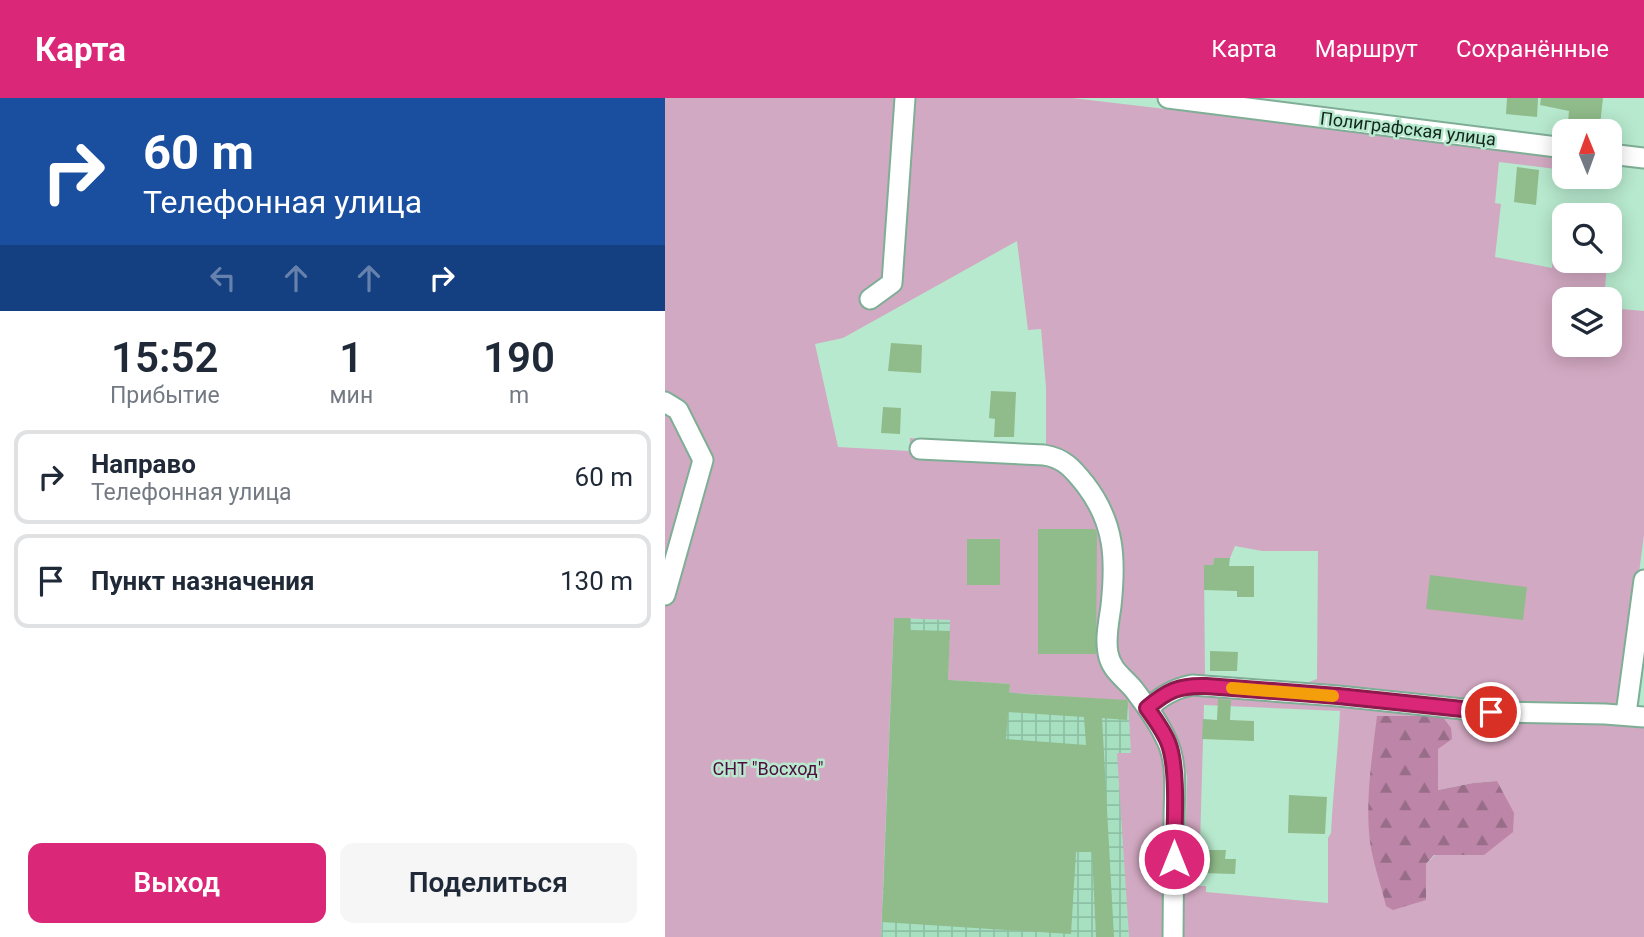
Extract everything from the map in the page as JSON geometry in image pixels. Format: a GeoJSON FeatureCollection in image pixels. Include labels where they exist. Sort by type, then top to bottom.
{"type":"FeatureCollection","features":[{"type":"Feature","properties":{"kind":"street"},"geometry":{"type":"LineString","coordinates":[[870,299],[892,283],[905,98]]}},
{"type":"Feature","properties":{"kind":"street","name":"Полиграфская улица"},"geometry":{"type":"LineString","coordinates":[[1168,98],[1552,146]]}},
{"type":"Feature","properties":{"kind":"street"},"geometry":{"type":"LineString","coordinates":[[1622,155],[1644,158]]}},
{"type":"Feature","properties":{"kind":"street"},"geometry":{"type":"LineString","coordinates":[[665,402],[678,410],[703,460],[665,594]]}},
{"type":"Feature","properties":{"kind":"street"},"geometry":{"type":"LineString","coordinates":[[920,449],[1056,457],[1074,470],[1102,508],[1111,542],[1113,565],[1107,641],[1109,659],[1116,671],[1131,685],[1168,742],[1173,765],[1173,937]]}},
{"type":"Feature","properties":{"kind":"street"},"geometry":{"type":"LineString","coordinates":[[1147,708],[1171,691],[1192,685],[1338,696],[1491,712],[1635,715],[1644,580]]}},
{"type":"Feature","properties":{"kind":"shaded area"},"geometry":{"type":"Polygon","coordinates":[[[894,618],[950,620],[949,680],[1010,684],[1015,693],[1128,700],[1131,753],[1118,754],[1129,937],[881,937],[894,618]]]}},
{"type":"Feature","properties":{"kind":"green space","name":"СНТ \"Восход\""},"geometry":{"type":"Polygon","coordinates":[[[665,98],[1072,98],[1552,155],[1552,169],[1499,162],[1495,203],[1501,204],[1495,257],[1552,268],[1552,273],[1606,273],[1605,287],[1552,287],[1552,357],[1622,357],[1622,309],[1644,311],[1644,535],[1621,709],[1566,710],[1195,681],[1141,713],[1161,753],[1166,782],[1166,937],[1129,937],[1117,753],[1131,753],[1128,701],[1015,693],[1009,692],[1010,684],[948,680],[950,620],[894,618],[881,937],[665,937],[665,98]],[[1017,241],[843,338],[815,344],[838,447],[910,451],[910,438],[960,440],[960,445],[1046,448],[1046,387],[1041,329],[1028,330],[1017,241]],[[1235,546],[1230,558],[1214,558],[1213,565],[1204,566],[1205,678],[1301,685],[1317,679],[1318,551],[1262,551],[1235,546]]]}},
{"type":"Feature","properties":{"kind":"green space"},"geometry":{"type":"Polygon","coordinates":[[[1192,693],[1644,724],[1644,937],[1183,937],[1187,777],[1180,743],[1158,710],[1175,698],[1192,693]],[[1204,705],[1200,844],[1197,850],[1195,886],[1206,886],[1206,892],[1328,903],[1328,838],[1331,833],[1340,711],[1204,705]],[[1377,716],[1426,864],[1435,855],[1484,855],[1496,781],[1438,790],[1438,749],[1377,716]]]}},
{"type":"Feature","properties":{"kind":"green space"},"geometry":{"type":"Polygon","coordinates":[[[1377,716],[1442,716],[1451,728],[1452,739],[1438,749],[1438,790],[1497,781],[1514,813],[1513,832],[1484,855],[1434,855],[1426,864],[1426,900],[1393,910],[1386,906],[1370,842],[1368,810],[1377,716]]]}},
{"type":"Feature","properties":{"kind":"building"},"geometry":{"type":"Polygon","coordinates":[[[1507,98],[1538,98],[1537,117],[1506,114],[1507,98]]]}},
{"type":"Feature","properties":{"kind":"building"},"geometry":{"type":"Polygon","coordinates":[[[1541,98],[1603,98],[1601,119],[1568,119],[1569,111],[1540,105],[1541,98]]]}},
{"type":"Feature","properties":{"kind":"building"},"geometry":{"type":"Polygon","coordinates":[[[1517,167],[1539,170],[1536,205],[1514,202],[1517,167]]]}},
{"type":"Feature","properties":{"kind":"building"},"geometry":{"type":"Polygon","coordinates":[[[891,343],[922,345],[921,373],[888,371],[891,343]]]}},
{"type":"Feature","properties":{"kind":"building"},"geometry":{"type":"Polygon","coordinates":[[[991,391],[1016,392],[1014,437],[994,437],[995,419],[989,418],[991,391]]]}},
{"type":"Feature","properties":{"kind":"building"},"geometry":{"type":"Polygon","coordinates":[[[883,407],[901,408],[900,434],[881,433],[883,407]]]}},
{"type":"Feature","properties":{"kind":"building"},"geometry":{"type":"Polygon","coordinates":[[[1038,529],[1095,529],[1096,654],[1038,654],[1038,529]]]}},
{"type":"Feature","properties":{"kind":"building"},"geometry":{"type":"Polygon","coordinates":[[[967,539],[1000,539],[1000,585],[967,585],[967,539]]]}},
{"type":"Feature","properties":{"kind":"building"},"geometry":{"type":"Polygon","coordinates":[[[1214,558],[1230,558],[1229,566],[1254,566],[1254,597],[1237,597],[1237,591],[1204,590],[1204,565],[1213,565],[1214,558]]]}},
{"type":"Feature","properties":{"kind":"building"},"geometry":{"type":"Polygon","coordinates":[[[1430,575],[1527,587],[1523,620],[1426,609],[1430,575]]]}},
{"type":"Feature","properties":{"kind":"building"},"geometry":{"type":"Polygon","coordinates":[[[894,618],[910,618],[910,630],[950,631],[948,680],[1010,684],[1009,693],[1127,700],[1127,720],[1102,718],[1114,937],[1096,937],[1092,852],[1076,852],[1071,934],[882,922],[894,618]],[[1008,712],[1006,739],[1086,745],[1084,717],[1008,712]]]}},
{"type":"Feature","properties":{"kind":"building"},"geometry":{"type":"Polygon","coordinates":[[[1210,651],[1238,652],[1237,671],[1210,671],[1210,651]]]}},
{"type":"Feature","properties":{"kind":"building"},"geometry":{"type":"Polygon","coordinates":[[[1218,699],[1231,700],[1230,720],[1254,721],[1254,741],[1202,739],[1203,719],[1217,720],[1218,699]]]}},
{"type":"Feature","properties":{"kind":"building"},"geometry":{"type":"Polygon","coordinates":[[[1289,795],[1327,797],[1325,834],[1288,833],[1289,795]]]}},
{"type":"Feature","properties":{"kind":"building"},"geometry":{"type":"Polygon","coordinates":[[[1208,850],[1226,850],[1225,859],[1236,859],[1235,874],[1201,873],[1202,855],[1208,855],[1208,850]]]}},
{"type":"Feature","properties":{"kind":"slow traffic"},"geometry":{"type":"LineString","coordinates":[[1232,688],[1333,696]]}},
{"type":"Feature","properties":{"kind":"route"},"geometry":{"type":"LineString","coordinates":[[1174,859],[1172,753],[1147,708],[1171,691],[1192,685],[1338,696],[1491,712]]}}]}
